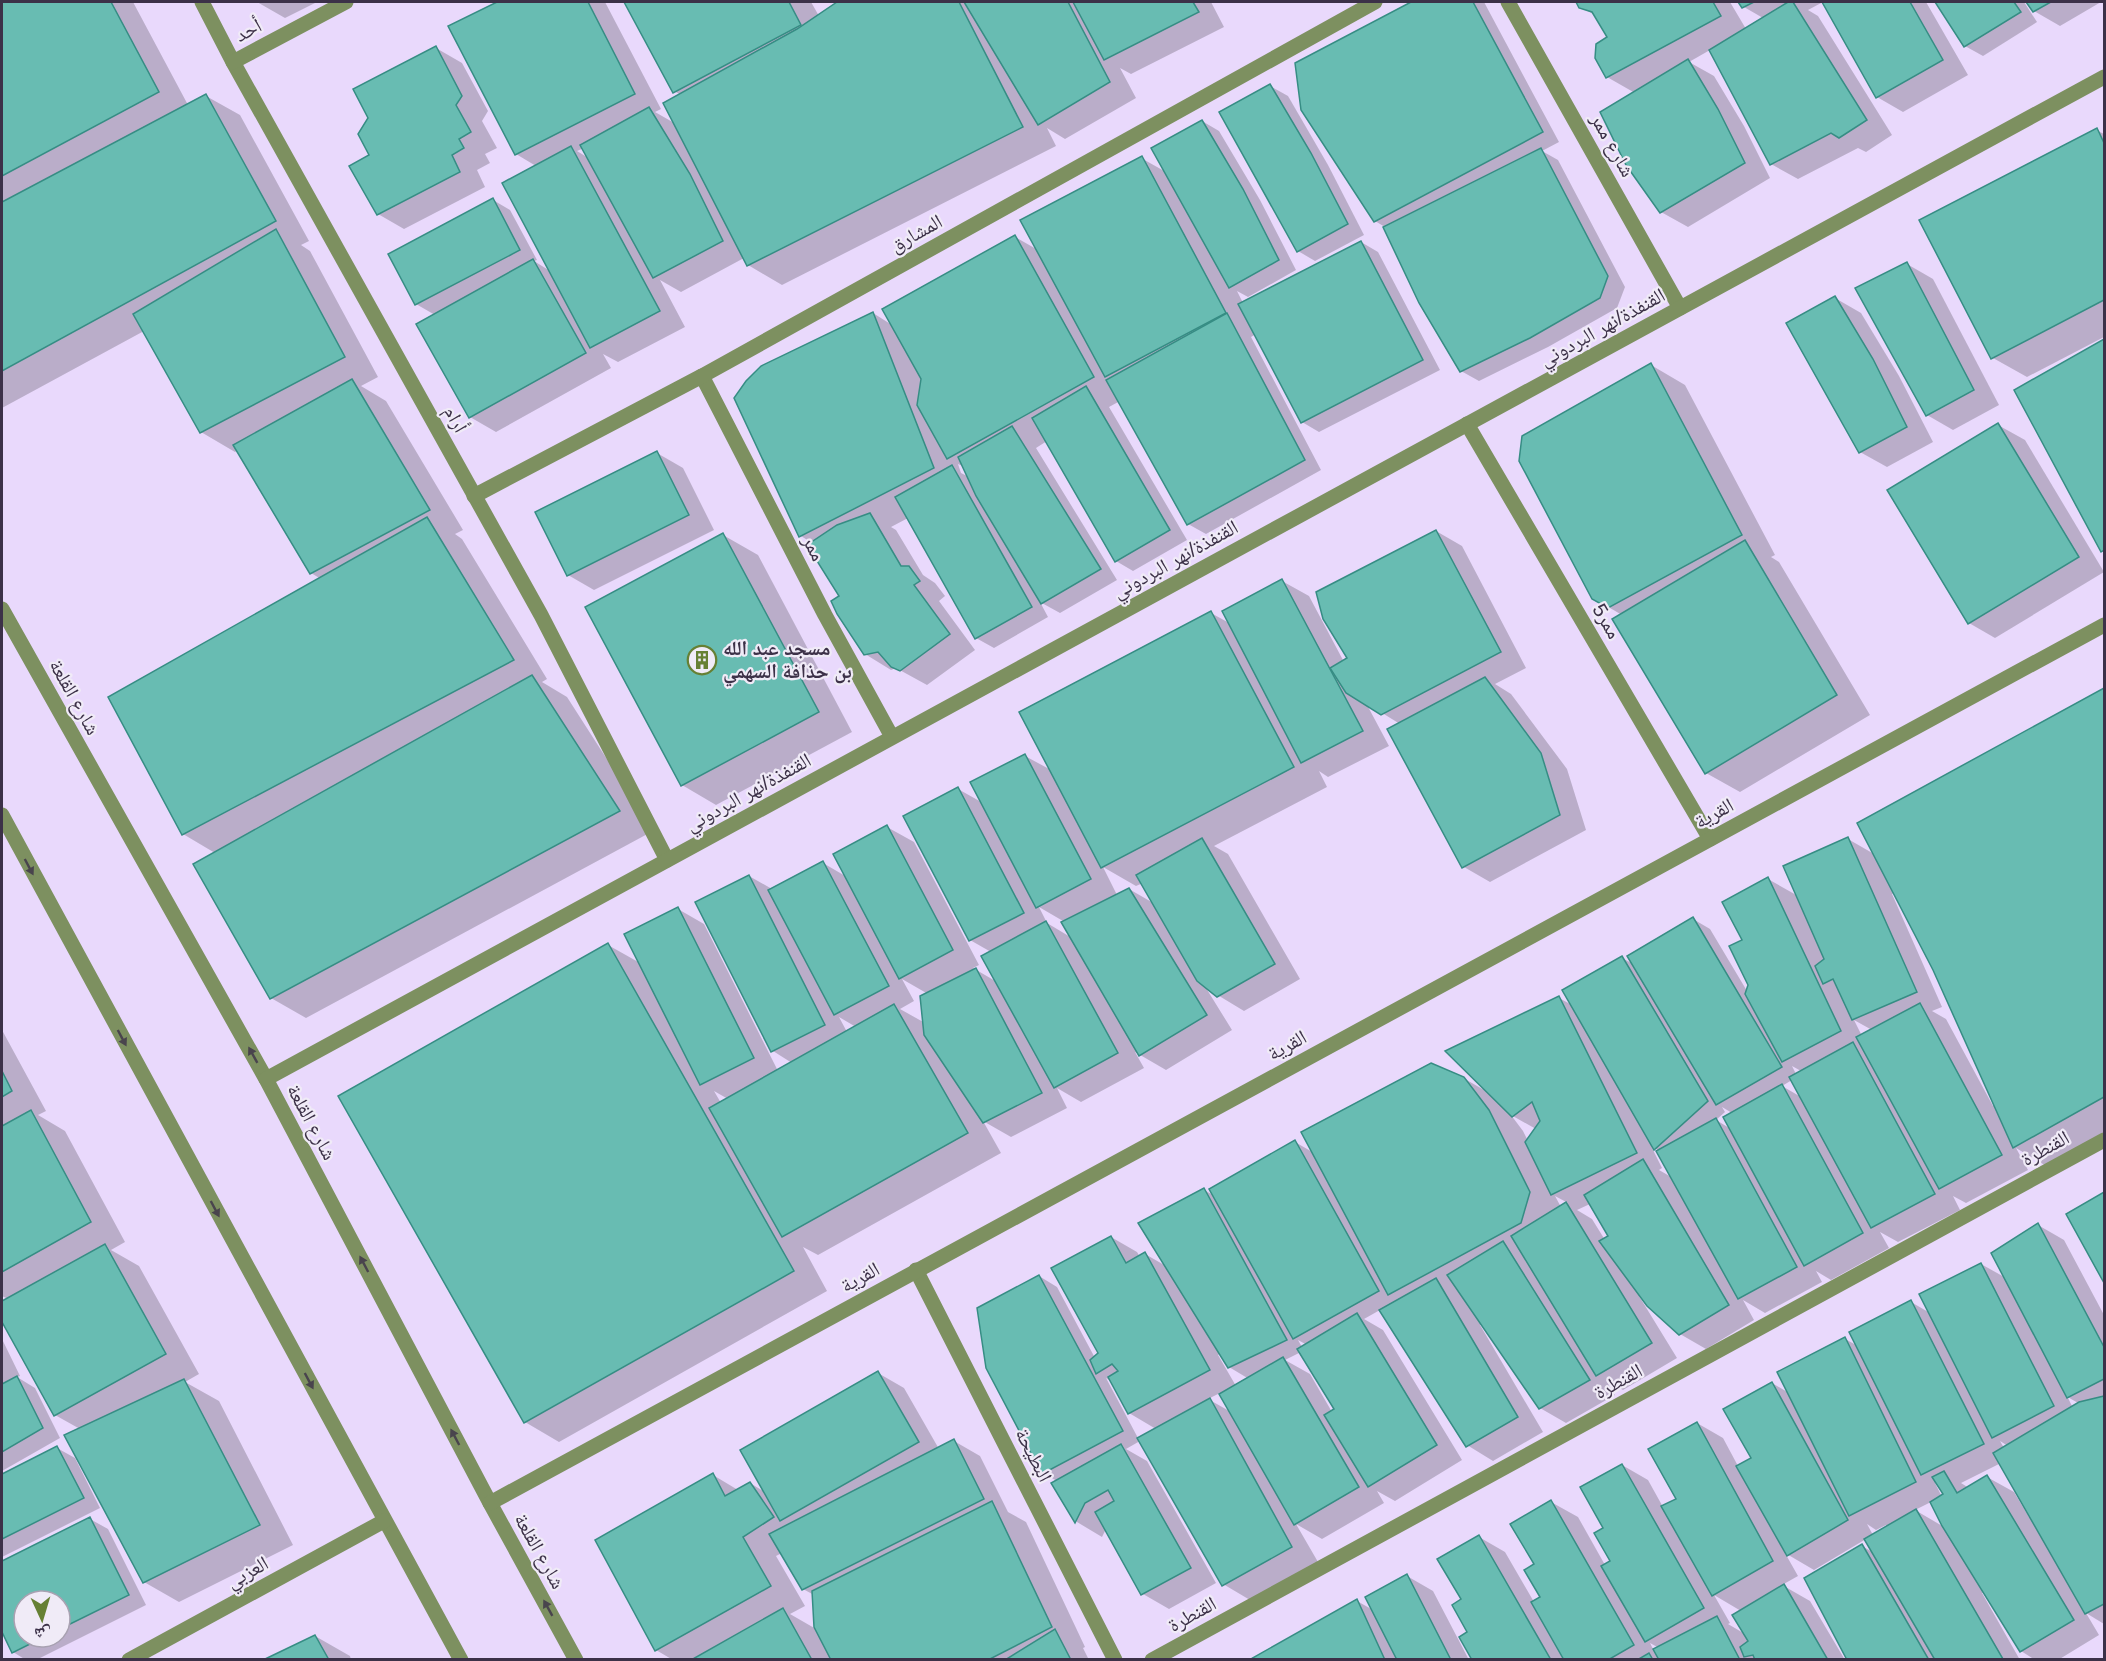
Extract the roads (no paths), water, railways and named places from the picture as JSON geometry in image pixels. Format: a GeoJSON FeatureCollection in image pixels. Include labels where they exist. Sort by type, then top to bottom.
{"type":"FeatureCollection","features":[{"type":"Feature","properties":{"kind":"street","name":"أرام"},"geometry":{"type":"LineString","coordinates":[[202,2],[233,62],[541,615],[667,860]]}},
{"type":"Feature","properties":{"kind":"street","name":"أحد"},"geometry":{"type":"LineString","coordinates":[[233,62],[346,2]]}},
{"type":"Feature","properties":{"kind":"street","name":"المشارق"},"geometry":{"type":"LineString","coordinates":[[474,496],[702,376],[1375,2]]}},
{"type":"Feature","properties":{"kind":"street","name":"شارع ممر"},"geometry":{"type":"LineString","coordinates":[[1508,2],[1680,308]]}},
{"type":"Feature","properties":{"kind":"street","name":"القنفذة/نهر البردوني"},"geometry":{"type":"LineString","coordinates":[[266,1079],[2104,77]]}},
{"type":"Feature","properties":{"kind":"street","name":"ممر"},"geometry":{"type":"LineString","coordinates":[[702,376],[825,615],[892,737]]}},
{"type":"Feature","properties":{"kind":"street","name":"ممر5"},"geometry":{"type":"LineString","coordinates":[[1467,424],[1710,839]]}},
{"type":"Feature","properties":{"kind":"street","name":"شارع القلعة"},"geometry":{"type":"LineString","coordinates":[[2,609],[266,1079],[490,1503],[576,1659]]}},
{"type":"Feature","properties":{"kind":"street","name":"القرية"},"geometry":{"type":"LineString","coordinates":[[490,1503],[2104,625]]}},
{"type":"Feature","properties":{"kind":"street"},"geometry":{"type":"LineString","coordinates":[[2,815],[461,1659]]}},
{"type":"Feature","properties":{"kind":"street","name":"القنطرة"},"geometry":{"type":"LineString","coordinates":[[1152,1659],[2104,1140]]}},
{"type":"Feature","properties":{"kind":"street","name":"البطيحة"},"geometry":{"type":"LineString","coordinates":[[916,1270],[1115,1659]]}},
{"type":"Feature","properties":{"kind":"street","name":"العزبي"},"geometry":{"type":"LineString","coordinates":[[129,1659],[384,1521]]}},
{"type":"Feature","properties":{"kind":"place","name":"مسجد عبد الله بن حذافة السهمي"},"geometry":{"type":"Point","coordinates":[702,660]}}]}
